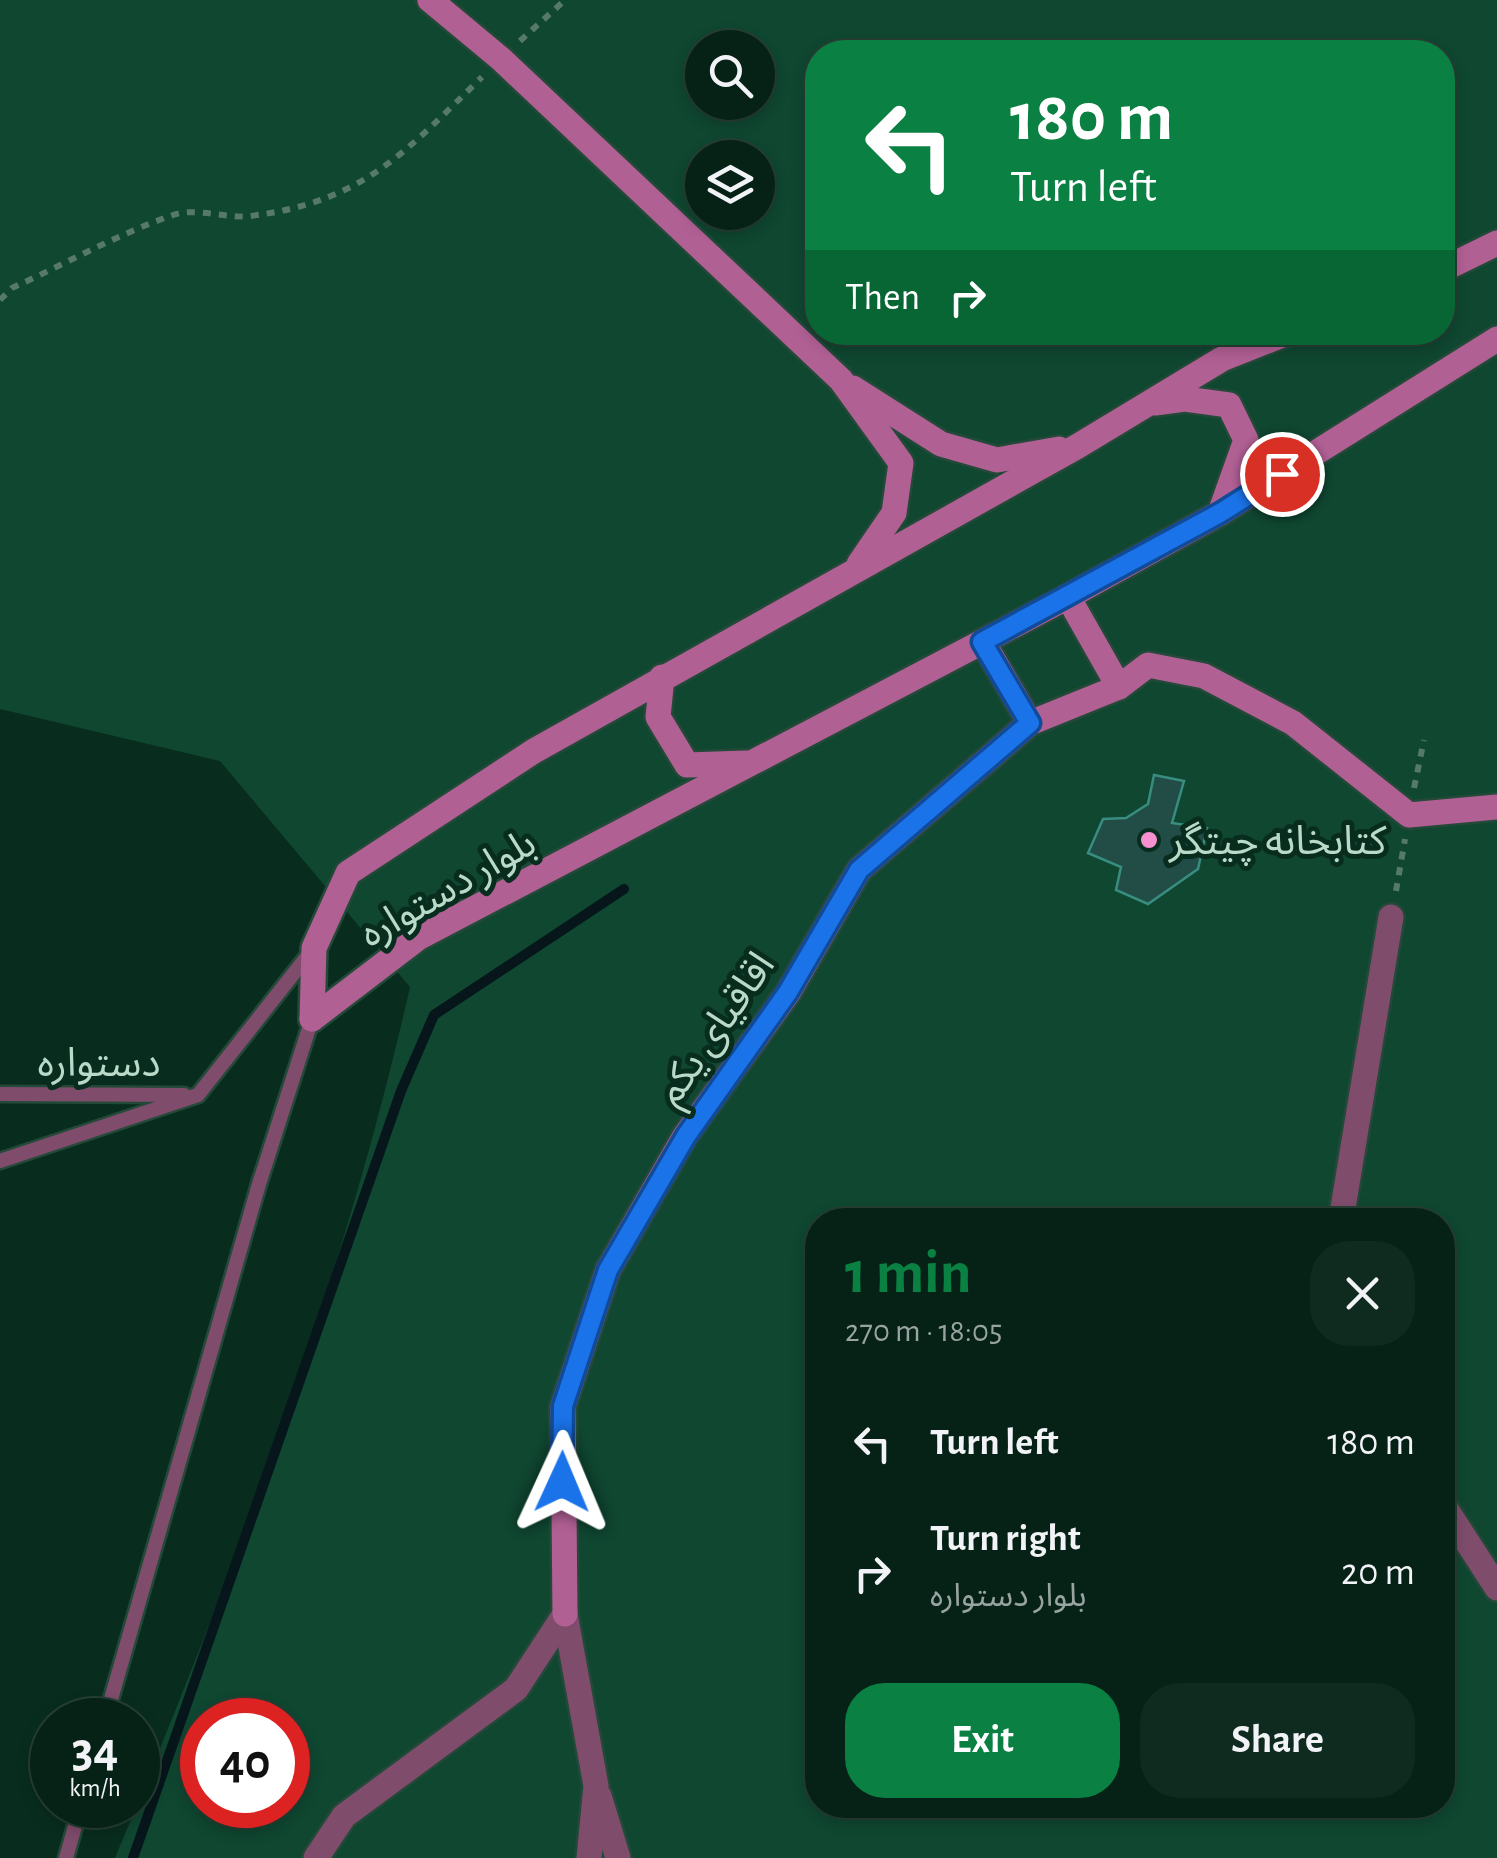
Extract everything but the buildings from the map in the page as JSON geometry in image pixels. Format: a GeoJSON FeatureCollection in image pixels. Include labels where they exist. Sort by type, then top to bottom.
{"type":"FeatureCollection","features":[{"type":"Feature","properties":{"kind":"main road"},"geometry":{"type":"LineString","coordinates":[[430,0],[501,59],[841,380],[902,463],[894,513],[856,570]]}},
{"type":"Feature","properties":{"kind":"main road"},"geometry":{"type":"LineString","coordinates":[[1455,264],[1497,243]]}},
{"type":"Feature","properties":{"kind":"main road","name":"بلوار دستواره"},"geometry":{"type":"LineString","coordinates":[[312,1019],[418,938],[1068,598],[1220,513],[1497,339]]}},
{"type":"Feature","properties":{"kind":"main road","name":"بلوار دستواره"},"geometry":{"type":"LineString","coordinates":[[312,1019],[314,948],[348,873],[534,751],[1078,446],[1141,405],[1222,360],[1258,345]]}},
{"type":"Feature","properties":{"kind":"main road"},"geometry":{"type":"LineString","coordinates":[[841,380],[941,444],[997,460],[1078,446]]}},
{"type":"Feature","properties":{"kind":"main road"},"geometry":{"type":"LineString","coordinates":[[1141,405],[1184,400],[1229,405],[1246,440],[1220,513]]}},
{"type":"Feature","properties":{"kind":"main road"},"geometry":{"type":"LineString","coordinates":[[1068,598],[1119,687]]}},
{"type":"Feature","properties":{"kind":"main road"},"geometry":{"type":"LineString","coordinates":[[982,642],[1030,723]]}},
{"type":"Feature","properties":{"kind":"main road","name":"اقاقیای یکم"},"geometry":{"type":"LineString","coordinates":[[565,1614],[563,1406],[608,1270],[686,1136],[788,992],[859,870],[1030,723],[1119,687],[1148,665],[1204,676],[1292,723],[1409,815],[1497,807]]}},
{"type":"Feature","properties":{"kind":"main road"},"geometry":{"type":"LineString","coordinates":[[662,677],[658,717],[687,765],[754,763]]}},
{"type":"Feature","properties":{"kind":"street"},"geometry":{"type":"LineString","coordinates":[[1344,1208],[1391,917]]}},
{"type":"Feature","properties":{"kind":"street"},"geometry":{"type":"LineString","coordinates":[[1455,1524],[1497,1588]]}},
{"type":"Feature","properties":{"kind":"street"},"geometry":{"type":"LineString","coordinates":[[565,1614],[596,1786],[618,1858]]}},
{"type":"Feature","properties":{"kind":"street"},"geometry":{"type":"LineString","coordinates":[[316,1858],[344,1816],[516,1689],[565,1614]]}},
{"type":"Feature","properties":{"kind":"street"},"geometry":{"type":"LineString","coordinates":[[589,1858],[596,1786]]}},
{"type":"Feature","properties":{"kind":"lane"},"geometry":{"type":"LineString","coordinates":[[0,1161],[198,1095],[314,948]]}},
{"type":"Feature","properties":{"kind":"lane"},"geometry":{"type":"LineString","coordinates":[[110,1698],[259,1184],[312,1019]]}},
{"type":"Feature","properties":{"kind":"lane","name":"دستواره"},"geometry":{"type":"LineString","coordinates":[[0,1094],[198,1095]]}},
{"type":"Feature","properties":{"kind":"lane"},"geometry":{"type":"LineString","coordinates":[[66,1858],[74,1828]]}},
{"type":"Feature","properties":{"kind":"path"},"geometry":{"type":"LineString","coordinates":[[0,300],[12,288],[178,213],[248,216],[307,204],[364,184],[409,148],[565,0]]}},
{"type":"Feature","properties":{"kind":"green space"},"geometry":{"type":"Polygon","coordinates":[[[0,0],[1497,0],[1497,1858],[115,1858],[127,1828],[160,1828],[160,1747],[242,1537],[318,1320],[383,1099],[410,987],[220,761],[0,709],[0,0]]]}},
{"type":"Feature","properties":{"kind":"waterway"},"geometry":{"type":"LineString","coordinates":[[133,1858],[401,1091],[434,1015],[624,889]]}},
{"type":"Feature","properties":{"kind":"place","name":"کتابخانه چیتگر"},"geometry":{"type":"Point","coordinates":[1149,840]}},
{"type":"Feature","properties":{"kind":"route"},"geometry":{"type":"LineString","coordinates":[[562,1482],[563,1406],[608,1270],[686,1136],[788,992],[859,870],[1030,723],[982,642],[1220,513],[1282,474]]}}]}
